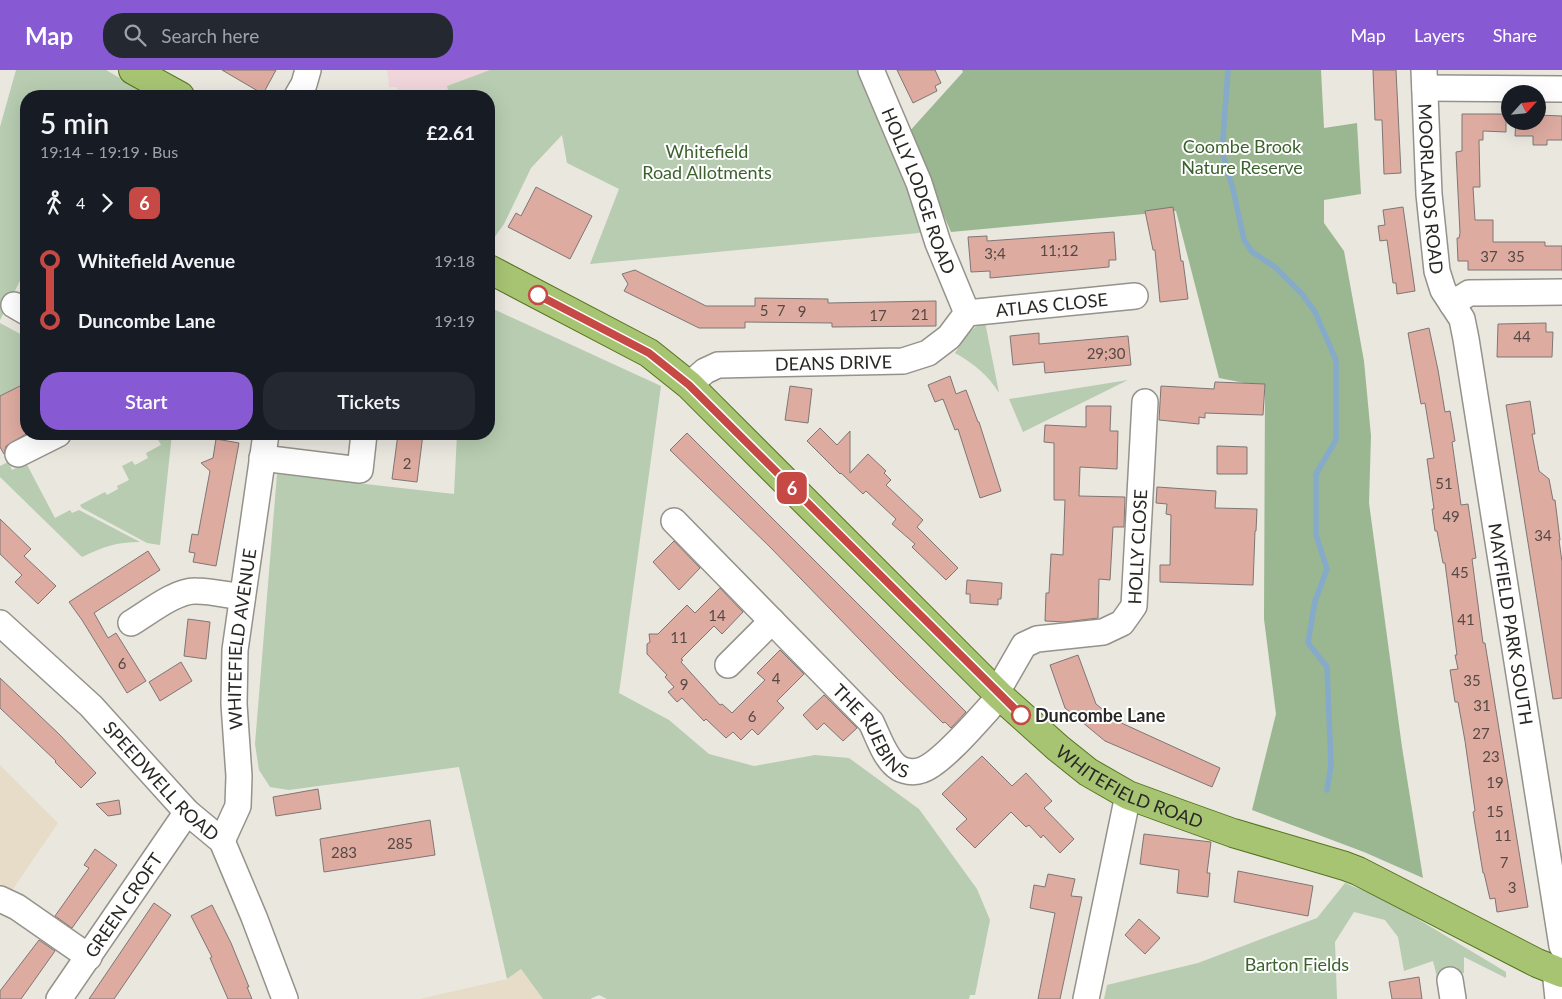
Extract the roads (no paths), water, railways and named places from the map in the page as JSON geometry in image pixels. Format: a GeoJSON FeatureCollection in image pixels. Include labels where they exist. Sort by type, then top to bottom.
{"type":"FeatureCollection","features":[{"type":"Feature","properties":{"kind":"main road"},"geometry":{"type":"LineString","coordinates":[[133,70],[169,90]]}},
{"type":"Feature","properties":{"kind":"main road","name":"WHITEFIELD ROAD"},"geometry":{"type":"LineString","coordinates":[[495,273],[649,353],[689,385],[998,694],[1058,748],[1088,772],[1128,795],[1233,833],[1358,871],[1537,963],[1560,963]]}},
{"type":"Feature","properties":{"kind":"street"},"geometry":{"type":"LineString","coordinates":[[300,90],[308,70]]}},
{"type":"Feature","properties":{"kind":"street","name":"HOLLY LODGE ROAD"},"geometry":{"type":"LineString","coordinates":[[871,70],[919,183],[938,243],[967,312]]}},
{"type":"Feature","properties":{"kind":"street"},"geometry":{"type":"LineString","coordinates":[[1425,79],[1562,89]]}},
{"type":"Feature","properties":{"kind":"street","name":"MOORLANDS ROAD"},"geometry":{"type":"LineString","coordinates":[[1425,79],[1429,194],[1437,271],[1443,290],[1452,304]]}},
{"type":"Feature","properties":{"kind":"street"},"geometry":{"type":"LineString","coordinates":[[1452,304],[1468,293],[1562,292]]}},
{"type":"Feature","properties":{"kind":"street","name":"ATLAS CLOSE"},"geometry":{"type":"LineString","coordinates":[[967,312],[1135,296]]}},
{"type":"Feature","properties":{"kind":"street","name":"MAYFIELD PARK SOUTH"},"geometry":{"type":"LineString","coordinates":[[1452,304],[1462,319],[1466,339],[1560,963],[1558,999]]}},
{"type":"Feature","properties":{"kind":"street","name":"DEANS DRIVE"},"geometry":{"type":"LineString","coordinates":[[689,385],[705,371],[718,365],[903,361],[928,353],[948,337],[967,312]]}},
{"type":"Feature","properties":{"kind":"street","name":"HOLLY CLOSE"},"geometry":{"type":"LineString","coordinates":[[998,694],[1024,645],[1037,638],[1103,632],[1122,623],[1134,606],[1145,402]]}},
{"type":"Feature","properties":{"kind":"street"},"geometry":{"type":"LineString","coordinates":[[18,454],[46,440]]}},
{"type":"Feature","properties":{"kind":"street","name":"WHITEFIELD AVENUE"},"geometry":{"type":"LineString","coordinates":[[222,841],[238,806],[239,776],[234,704],[235,650],[265,440]]}},
{"type":"Feature","properties":{"kind":"street"},"geometry":{"type":"LineString","coordinates":[[262,458],[360,470],[363,440]]}},
{"type":"Feature","properties":{"kind":"street","name":"THE RUEBINS"},"geometry":{"type":"LineString","coordinates":[[674,521],[871,722],[888,756],[896,766],[906,771],[920,771],[928,767],[944,755],[998,694]]}},
{"type":"Feature","properties":{"kind":"street"},"geometry":{"type":"LineString","coordinates":[[131,623],[165,614],[179,594],[196,591],[242,597]]}},
{"type":"Feature","properties":{"kind":"street"},"geometry":{"type":"LineString","coordinates":[[728,664],[772,621]]}},
{"type":"Feature","properties":{"kind":"street","name":"SPEEDWELL ROAD"},"geometry":{"type":"LineString","coordinates":[[0,622],[91,706],[188,812],[222,841],[285,999]]}},
{"type":"Feature","properties":{"kind":"street"},"geometry":{"type":"LineString","coordinates":[[1086,999],[1128,795]]}},
{"type":"Feature","properties":{"kind":"street","name":"GREEN CROFT"},"geometry":{"type":"LineString","coordinates":[[59,999],[188,812]]}},
{"type":"Feature","properties":{"kind":"street"},"geometry":{"type":"LineString","coordinates":[[0,898],[17,906],[89,956]]}},
{"type":"Feature","properties":{"kind":"waterway"},"geometry":{"type":"LineString","coordinates":[[1228,70],[1222,152],[1233,189],[1244,240],[1252,252],[1275,267],[1302,294],[1315,312],[1336,360],[1336,440],[1316,474],[1316,535],[1327,569],[1315,601],[1308,643],[1327,667],[1331,765],[1327,790]]}},
{"type":"Feature","properties":{"kind":"place","name":"Duncombe Lane"},"geometry":{"type":"Point","coordinates":[1021,715]}},
{"type":"Feature","properties":{"kind":"park label","name":"Coombe Brook Nature Reserve"},"geometry":{"type":"Point","coordinates":[1242,156]}},
{"type":"Feature","properties":{"kind":"park label","name":"Whitefield Road Allotments"},"geometry":{"type":"Point","coordinates":[707,161]}},
{"type":"Feature","properties":{"kind":"park label","name":"Barton Fields"},"geometry":{"type":"Point","coordinates":[1297,964]}}]}
